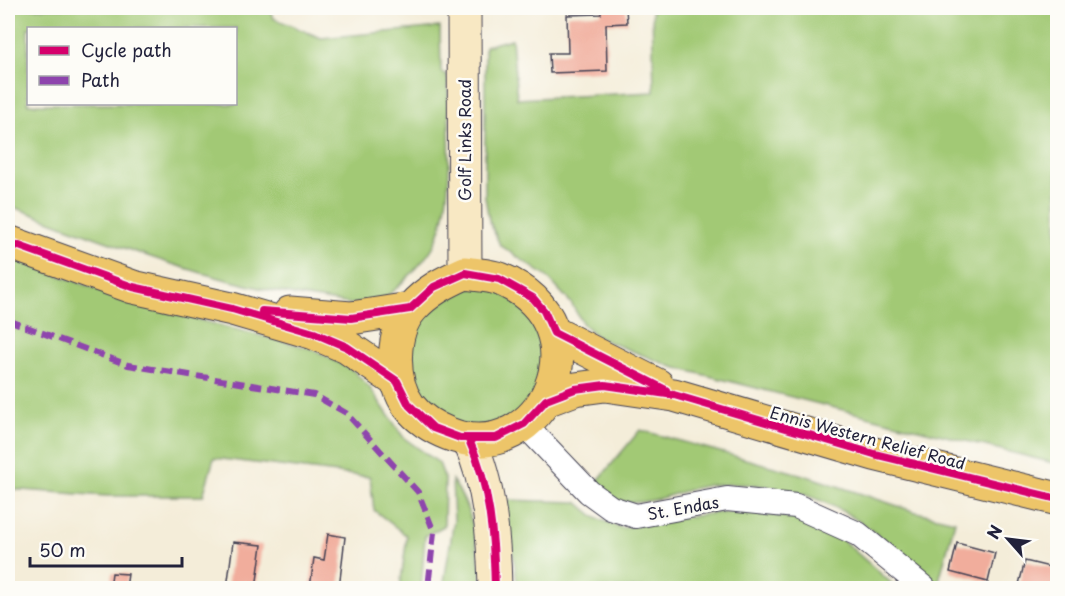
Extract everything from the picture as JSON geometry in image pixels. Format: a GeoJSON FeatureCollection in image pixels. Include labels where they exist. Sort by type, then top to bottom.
{"type":"FeatureCollection","features":[{"type":"Feature","properties":{"kind":"main road","name":"Golf Links Road"},"geometry":{"type":"LineString","coordinates":[[464,8],[465,273]]}},
{"type":"Feature","properties":{"kind":"main road"},"geometry":{"type":"LineString","coordinates":[[8,242],[133,287],[232,309],[314,333],[347,347],[397,381]]}},
{"type":"Feature","properties":{"kind":"main road"},"geometry":{"type":"LineString","coordinates":[[465,273],[499,279],[533,298],[544,311],[554,333],[558,350],[557,372],[546,400],[524,424],[496,438],[469,440],[433,428],[409,405],[397,381],[395,347],[410,309],[434,287],[465,273]]}},
{"type":"Feature","properties":{"kind":"main road"},"geometry":{"type":"LineString","coordinates":[[232,309],[351,318],[410,309]]}},
{"type":"Feature","properties":{"kind":"main road","name":"Ennis Western Relief Road"},"geometry":{"type":"LineString","coordinates":[[554,333],[674,395]]}},
{"type":"Feature","properties":{"kind":"main road","name":"Ennis Western Relief Road"},"geometry":{"type":"LineString","coordinates":[[546,400],[574,388],[605,385],[674,395],[874,454],[1058,499]]}},
{"type":"Feature","properties":{"kind":"main road"},"geometry":{"type":"LineString","coordinates":[[469,440],[481,465],[494,554],[495,588]]}},
{"type":"Feature","properties":{"kind":"street","name":"St. Endas"},"geometry":{"type":"LineString","coordinates":[[524,424],[589,492],[611,508],[636,516],[727,499],[796,506],[858,534],[924,588]]}},
{"type":"Feature","properties":{"kind":"green space"},"geometry":{"type":"Polygon","coordinates":[[[8,8],[269,8],[273,18],[321,38],[440,27],[441,72],[447,75],[448,85],[449,168],[445,211],[440,230],[429,253],[400,285],[384,298],[371,303],[349,304],[279,292],[200,273],[84,234],[8,205],[8,8]]]}},
{"type":"Feature","properties":{"kind":"green space"},"geometry":{"type":"Polygon","coordinates":[[[652,8],[1057,8],[1057,464],[673,367],[599,338],[583,324],[571,303],[547,277],[500,245],[489,220],[485,197],[485,46],[512,39],[517,99],[654,92],[652,8]]]}},
{"type":"Feature","properties":{"kind":"green space"},"geometry":{"type":"Polygon","coordinates":[[[8,257],[144,306],[313,349],[354,371],[370,388],[404,438],[439,463],[445,479],[444,526],[425,536],[421,588],[400,588],[407,536],[374,510],[370,477],[214,458],[203,496],[107,496],[8,489],[8,257]]]}},
{"type":"Feature","properties":{"kind":"green space"},"geometry":{"type":"Polygon","coordinates":[[[476,283],[503,290],[542,328],[544,383],[512,423],[466,429],[420,401],[405,350],[423,308],[476,283]]]}},
{"type":"Feature","properties":{"kind":"green space"},"geometry":{"type":"Polygon","coordinates":[[[640,430],[807,476],[916,512],[955,521],[937,588],[874,532],[857,520],[820,500],[789,490],[767,486],[722,484],[641,502],[615,499],[596,483],[640,430]]]}},
{"type":"Feature","properties":{"kind":"green space"},"geometry":{"type":"Polygon","coordinates":[[[452,480],[471,518],[483,588],[443,588],[454,520],[452,480]]]}},
{"type":"Feature","properties":{"kind":"green space"},"geometry":{"type":"Polygon","coordinates":[[[505,500],[577,502],[596,518],[622,528],[713,513],[750,512],[794,518],[840,538],[897,588],[518,588],[505,500]]]}},
{"type":"Feature","properties":{"kind":"building"},"geometry":{"type":"Polygon","coordinates":[[[601,8],[626,8],[627,23],[606,24],[607,71],[550,73],[549,53],[568,53],[567,15],[601,14],[601,8]]]}},
{"type":"Feature","properties":{"kind":"building"},"geometry":{"type":"Polygon","coordinates":[[[328,534],[345,537],[339,588],[310,588],[314,558],[324,560],[328,534]]]}},
{"type":"Feature","properties":{"kind":"building"},"geometry":{"type":"Polygon","coordinates":[[[233,542],[262,545],[256,588],[227,588],[233,542]]]}},
{"type":"Feature","properties":{"kind":"building"},"geometry":{"type":"Polygon","coordinates":[[[957,543],[995,553],[988,582],[950,572],[957,543]]]}},
{"type":"Feature","properties":{"kind":"building"},"geometry":{"type":"Polygon","coordinates":[[[1025,561],[1058,569],[1058,588],[1018,588],[1025,561]]]}},
{"type":"Feature","properties":{"kind":"building"},"geometry":{"type":"Polygon","coordinates":[[[112,573],[128,574],[126,588],[110,588],[112,573]]]}},
{"type":"Feature","properties":{"kind":"marked path"},"geometry":{"type":"LineString","coordinates":[[8,320],[128,365],[314,395],[346,413],[418,492],[434,532],[428,588]]}},
{"type":"Feature","properties":{"kind":"cycle path"},"geometry":{"type":"LineString","coordinates":[[8,242],[133,287],[232,309],[314,333],[347,347],[397,381],[409,405],[433,428],[460,438],[496,438],[524,424],[546,400],[575,389],[605,385],[674,395],[874,454],[1058,499]]}},
{"type":"Feature","properties":{"kind":"cycle path"},"geometry":{"type":"LineString","coordinates":[[262,311],[351,318],[410,309],[434,287],[465,273],[499,279],[533,298],[544,311],[554,333],[666,390]]}},
{"type":"Feature","properties":{"kind":"cycle path"},"geometry":{"type":"LineString","coordinates":[[469,440],[482,475],[490,512],[495,588]]}}]}
